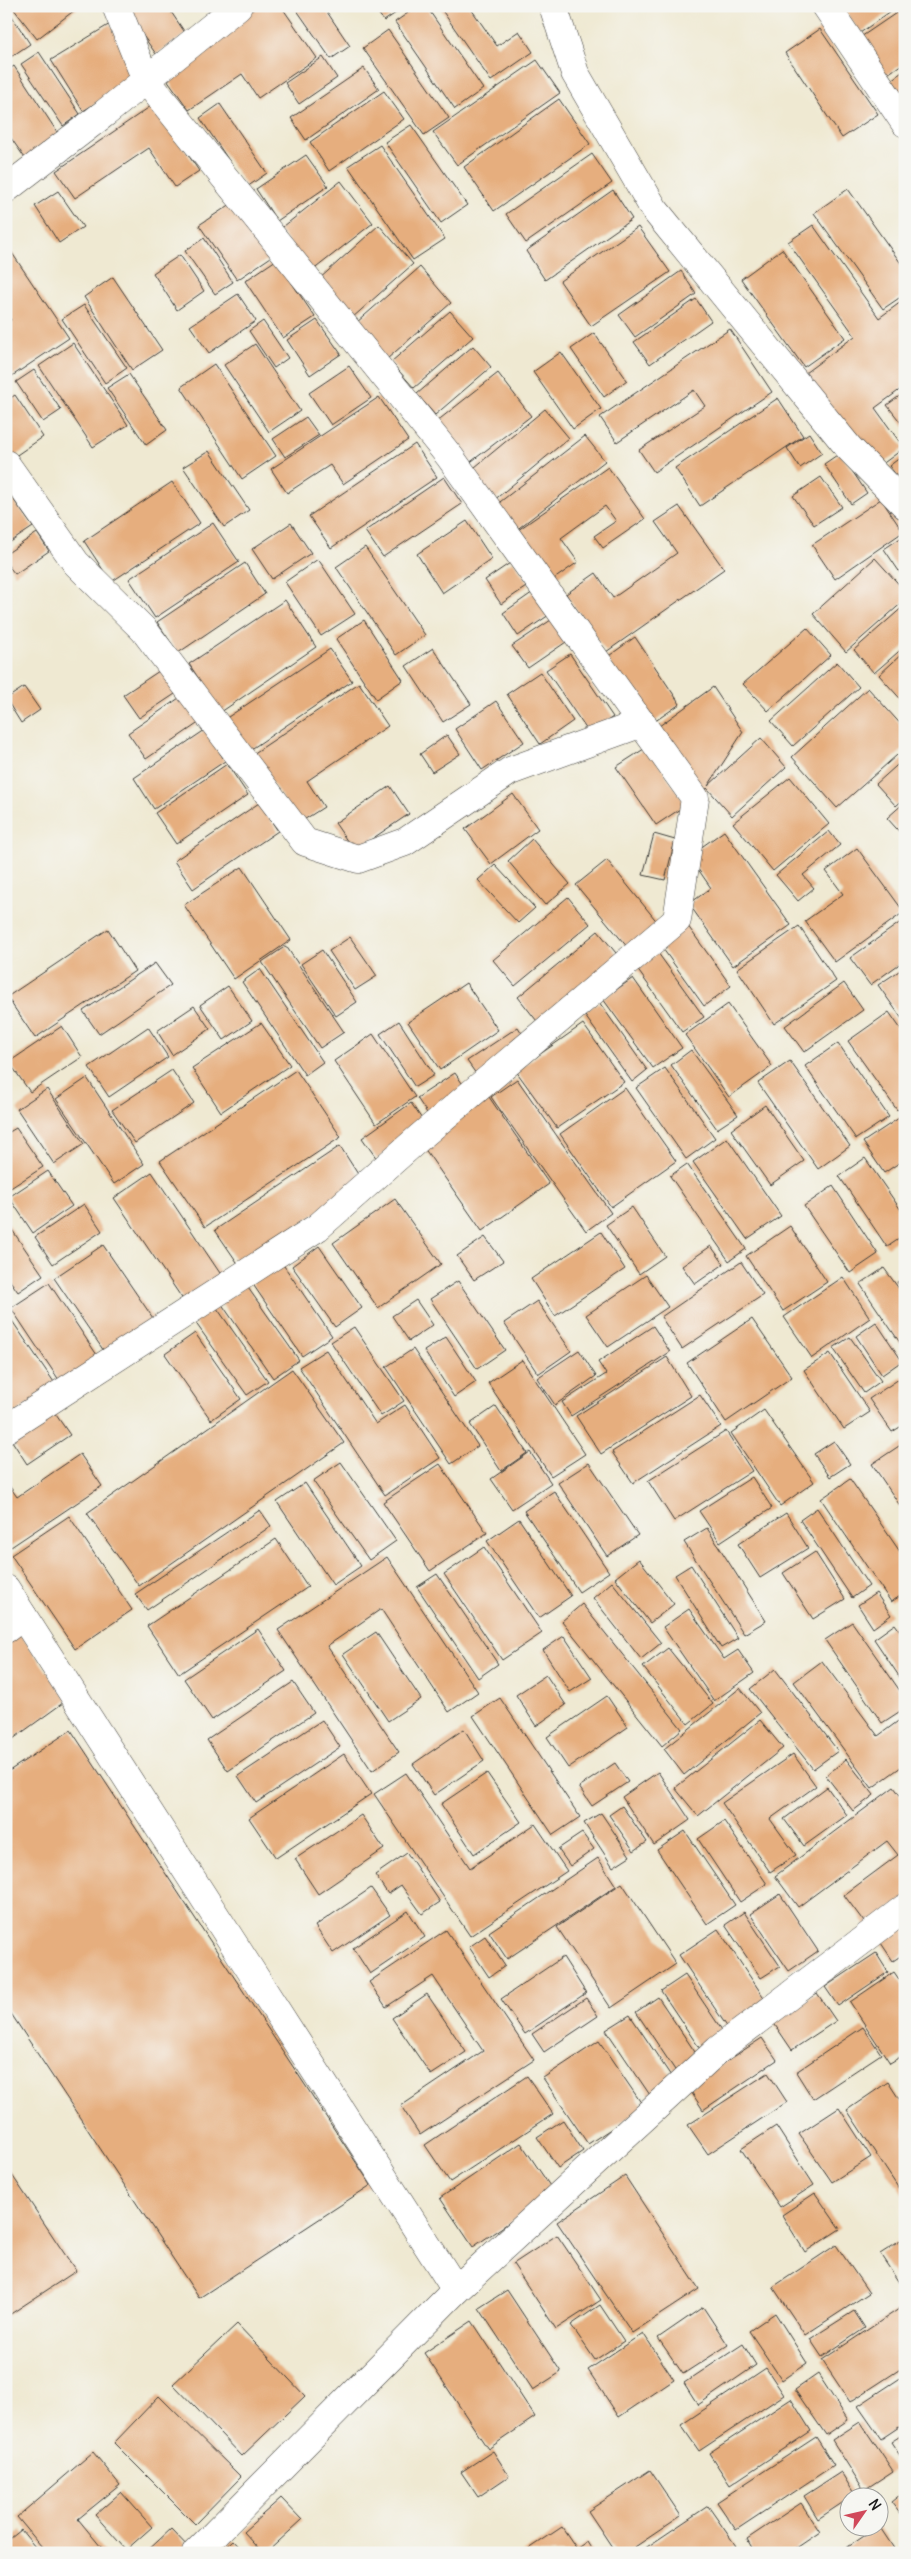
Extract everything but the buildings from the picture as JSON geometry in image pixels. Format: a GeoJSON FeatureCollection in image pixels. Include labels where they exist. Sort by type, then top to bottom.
{"type":"FeatureCollection","features":[{"type":"Feature","properties":{"kind":"street"},"geometry":{"type":"LineString","coordinates":[[6,1429],[318,1228],[420,1137],[677,920],[695,798],[450,457],[146,80],[116,6]]}},
{"type":"Feature","properties":{"kind":"street"},"geometry":{"type":"LineString","coordinates":[[6,189],[238,6]]}},
{"type":"Feature","properties":{"kind":"street"},"geometry":{"type":"LineString","coordinates":[[553,6],[575,74],[654,209],[849,448],[905,505]]}},
{"type":"Feature","properties":{"kind":"street"},"geometry":{"type":"LineString","coordinates":[[826,6],[905,123]]}},
{"type":"Feature","properties":{"kind":"street"},"geometry":{"type":"LineString","coordinates":[[6,464],[76,563],[144,630],[306,842],[358,859],[405,842],[510,771],[642,723]]}},
{"type":"Feature","properties":{"kind":"street"},"geometry":{"type":"LineString","coordinates":[[6,1589],[15,1622],[456,2290]]}},
{"type":"Feature","properties":{"kind":"street"},"geometry":{"type":"LineString","coordinates":[[196,2553],[456,2290],[718,2050],[905,1908]]}}]}
